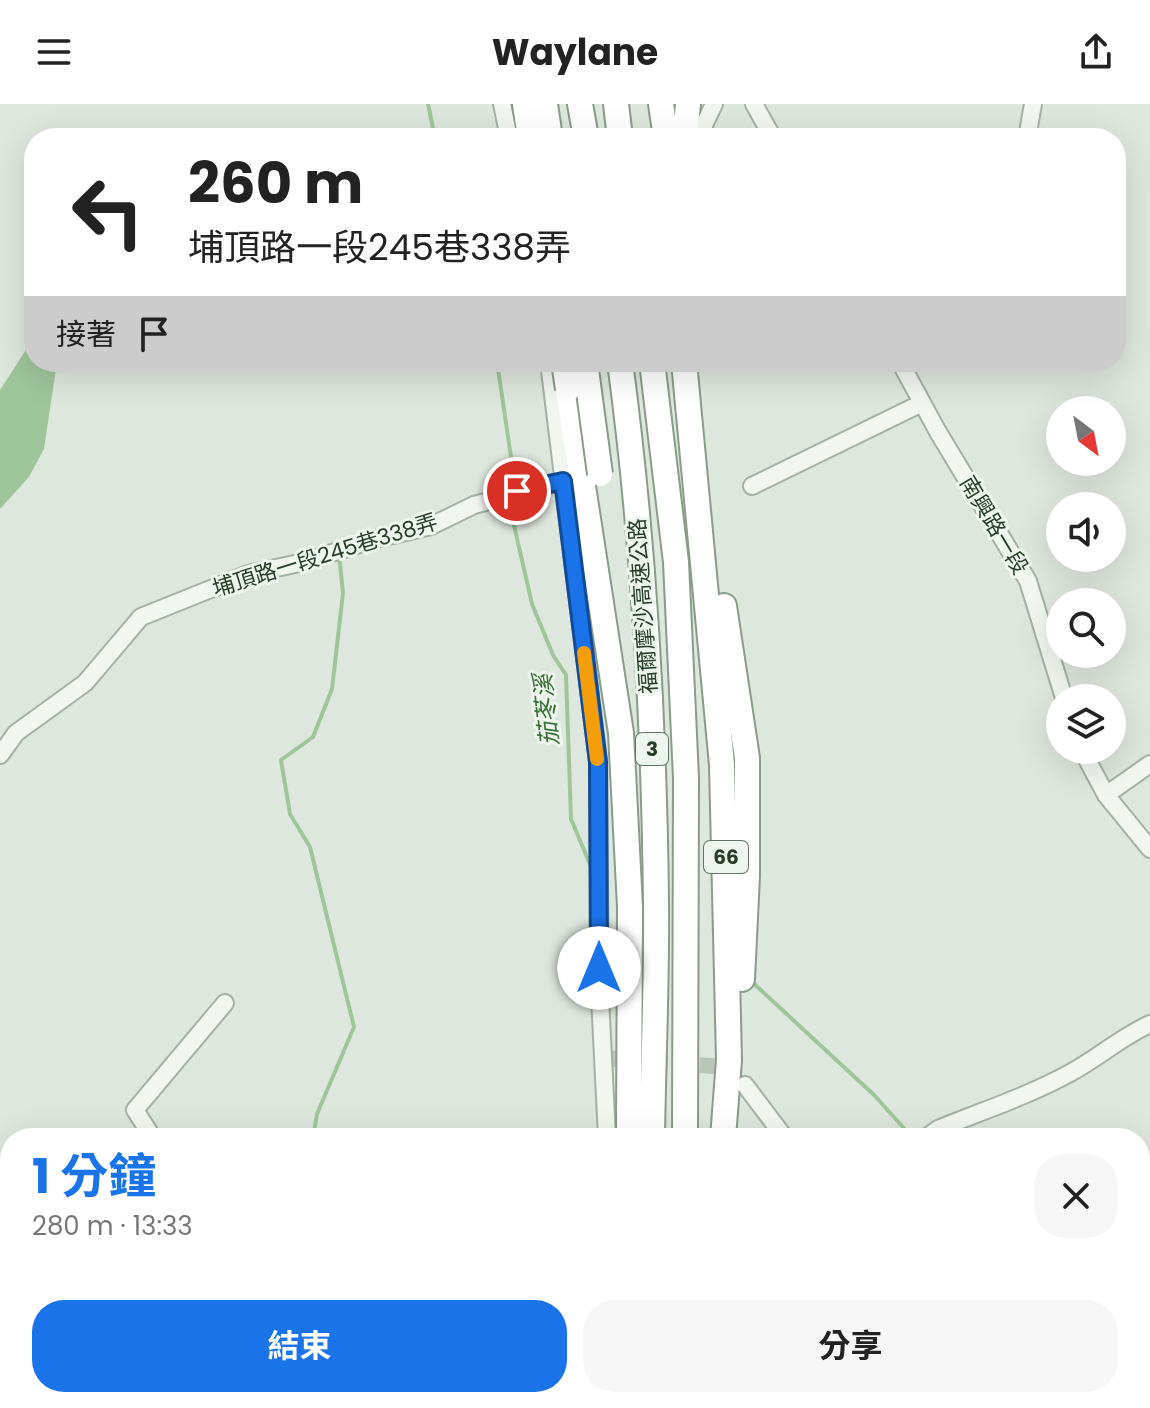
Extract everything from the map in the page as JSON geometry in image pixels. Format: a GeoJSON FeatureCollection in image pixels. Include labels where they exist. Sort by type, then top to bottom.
{"type":"FeatureCollection","features":[{"type":"Feature","properties":{"kind":"highway"},"geometry":{"type":"LineString","coordinates":[[525,104],[529,128]]}},
{"type":"Feature","properties":{"kind":"highway"},"geometry":{"type":"LineString","coordinates":[[545,104],[549,128]]}},
{"type":"Feature","properties":{"kind":"highway"},"geometry":{"type":"LineString","coordinates":[[580,104],[584,128]]}},
{"type":"Feature","properties":{"kind":"highway"},"geometry":{"type":"LineString","coordinates":[[616,104],[619,128]]}},
{"type":"Feature","properties":{"kind":"highway"},"geometry":{"type":"LineString","coordinates":[[651,104],[655,128]]}},
{"type":"Feature","properties":{"kind":"highway"},"geometry":{"type":"LineString","coordinates":[[661,104],[665,128]]}},
{"type":"Feature","properties":{"kind":"highway"},"geometry":{"type":"LineString","coordinates":[[686,128],[688,104]]}},
{"type":"Feature","properties":{"kind":"highway"},"geometry":{"type":"LineString","coordinates":[[565,372],[621,733]]}},
{"type":"Feature","properties":{"kind":"highway"},"geometry":{"type":"LineString","coordinates":[[586,372],[617,622],[630,907],[629,1128]]}},
{"type":"Feature","properties":{"kind":"highway","name":"福爾摩沙高速公路"},"geometry":{"type":"LineString","coordinates":[[621,372],[645,598],[652,748],[657,902],[652,1128]]}},
{"type":"Feature","properties":{"kind":"highway","name":"福爾摩沙高速公路"},"geometry":{"type":"LineString","coordinates":[[653,372],[676,562],[686,778],[685,1128]]}},
{"type":"Feature","properties":{"kind":"highway","name":"66"},"geometry":{"type":"LineString","coordinates":[[685,372],[714,654],[724,813],[729,1060]]}},
{"type":"Feature","properties":{"kind":"highway"},"geometry":{"type":"LineString","coordinates":[[700,372],[712,533],[747,758],[743,971],[737,1031],[729,1060],[724,1128]]}},
{"type":"Feature","properties":{"kind":"street"},"geometry":{"type":"LineString","coordinates":[[502,104],[507,128]]}},
{"type":"Feature","properties":{"kind":"street"},"geometry":{"type":"LineString","coordinates":[[704,128],[714,104]]}},
{"type":"Feature","properties":{"kind":"street"},"geometry":{"type":"LineString","coordinates":[[754,104],[767,128]]}},
{"type":"Feature","properties":{"kind":"street"},"geometry":{"type":"LineString","coordinates":[[1029,128],[1033,104]]}},
{"type":"Feature","properties":{"kind":"street"},"geometry":{"type":"LineString","coordinates":[[550,372],[598,762],[600,997],[607,1128]]}},
{"type":"Feature","properties":{"kind":"street","name":"南興路一段"},"geometry":{"type":"LineString","coordinates":[[905,372],[1028,581],[1060,684]]}},
{"type":"Feature","properties":{"kind":"street"},"geometry":{"type":"LineString","coordinates":[[752,486],[922,403]]}},
{"type":"Feature","properties":{"kind":"street","name":"埔頂路一段245巷338弄"},"geometry":{"type":"LineString","coordinates":[[0,755],[16,733],[85,683],[141,617],[248,574],[431,526],[494,498],[563,481]]}},
{"type":"Feature","properties":{"kind":"street"},"geometry":{"type":"LineString","coordinates":[[1089,764],[1106,795],[1150,849]]}},
{"type":"Feature","properties":{"kind":"street"},"geometry":{"type":"LineString","coordinates":[[1106,795],[1150,764]]}},
{"type":"Feature","properties":{"kind":"street"},"geometry":{"type":"LineString","coordinates":[[147,1128],[135,1110],[225,1003]]}},
{"type":"Feature","properties":{"kind":"street"},"geometry":{"type":"LineString","coordinates":[[941,1128],[1035,1091],[1073,1072],[1115,1042],[1150,1024]]}},
{"type":"Feature","properties":{"kind":"street"},"geometry":{"type":"LineString","coordinates":[[745,1085],[777,1128]]}},
{"type":"Feature","properties":{"kind":"shaded area"},"geometry":{"type":"Polygon","coordinates":[[[24,353],[24,372],[56,372],[44,449],[29,477],[0,509],[0,390],[24,353]]]}},
{"type":"Feature","properties":{"kind":"waterway","name":"茄苳溪"},"geometry":{"type":"LineString","coordinates":[[428,104],[433,128]]}},
{"type":"Feature","properties":{"kind":"waterway","name":"茄苳溪"},"geometry":{"type":"LineString","coordinates":[[498,372],[511,457],[507,490]]}},
{"type":"Feature","properties":{"kind":"waterway","name":"茄苳溪"},"geometry":{"type":"LineString","coordinates":[[508,499],[532,604],[553,655],[566,675],[571,819],[592,869]]}},
{"type":"Feature","properties":{"kind":"waterway"},"geometry":{"type":"LineString","coordinates":[[315,1128],[317,1114],[354,1027],[310,847],[290,814],[281,760],[313,737],[332,689],[343,593],[339,555]]}},
{"type":"Feature","properties":{"kind":"waterway","name":"茄苳溪"},"geometry":{"type":"LineString","coordinates":[[750,980],[874,1095],[904,1128]]}},
{"type":"Feature","properties":{"kind":"tunnel"},"geometry":{"type":"LineString","coordinates":[[604,1058],[725,1067],[745,1085]]}},
{"type":"Feature","properties":{"kind":"slow traffic"},"geometry":{"type":"LineString","coordinates":[[584,653],[597,759]]}},
{"type":"Feature","properties":{"kind":"route"},"geometry":{"type":"LineString","coordinates":[[517,491],[563,481],[598,762],[599,968]]}}]}
